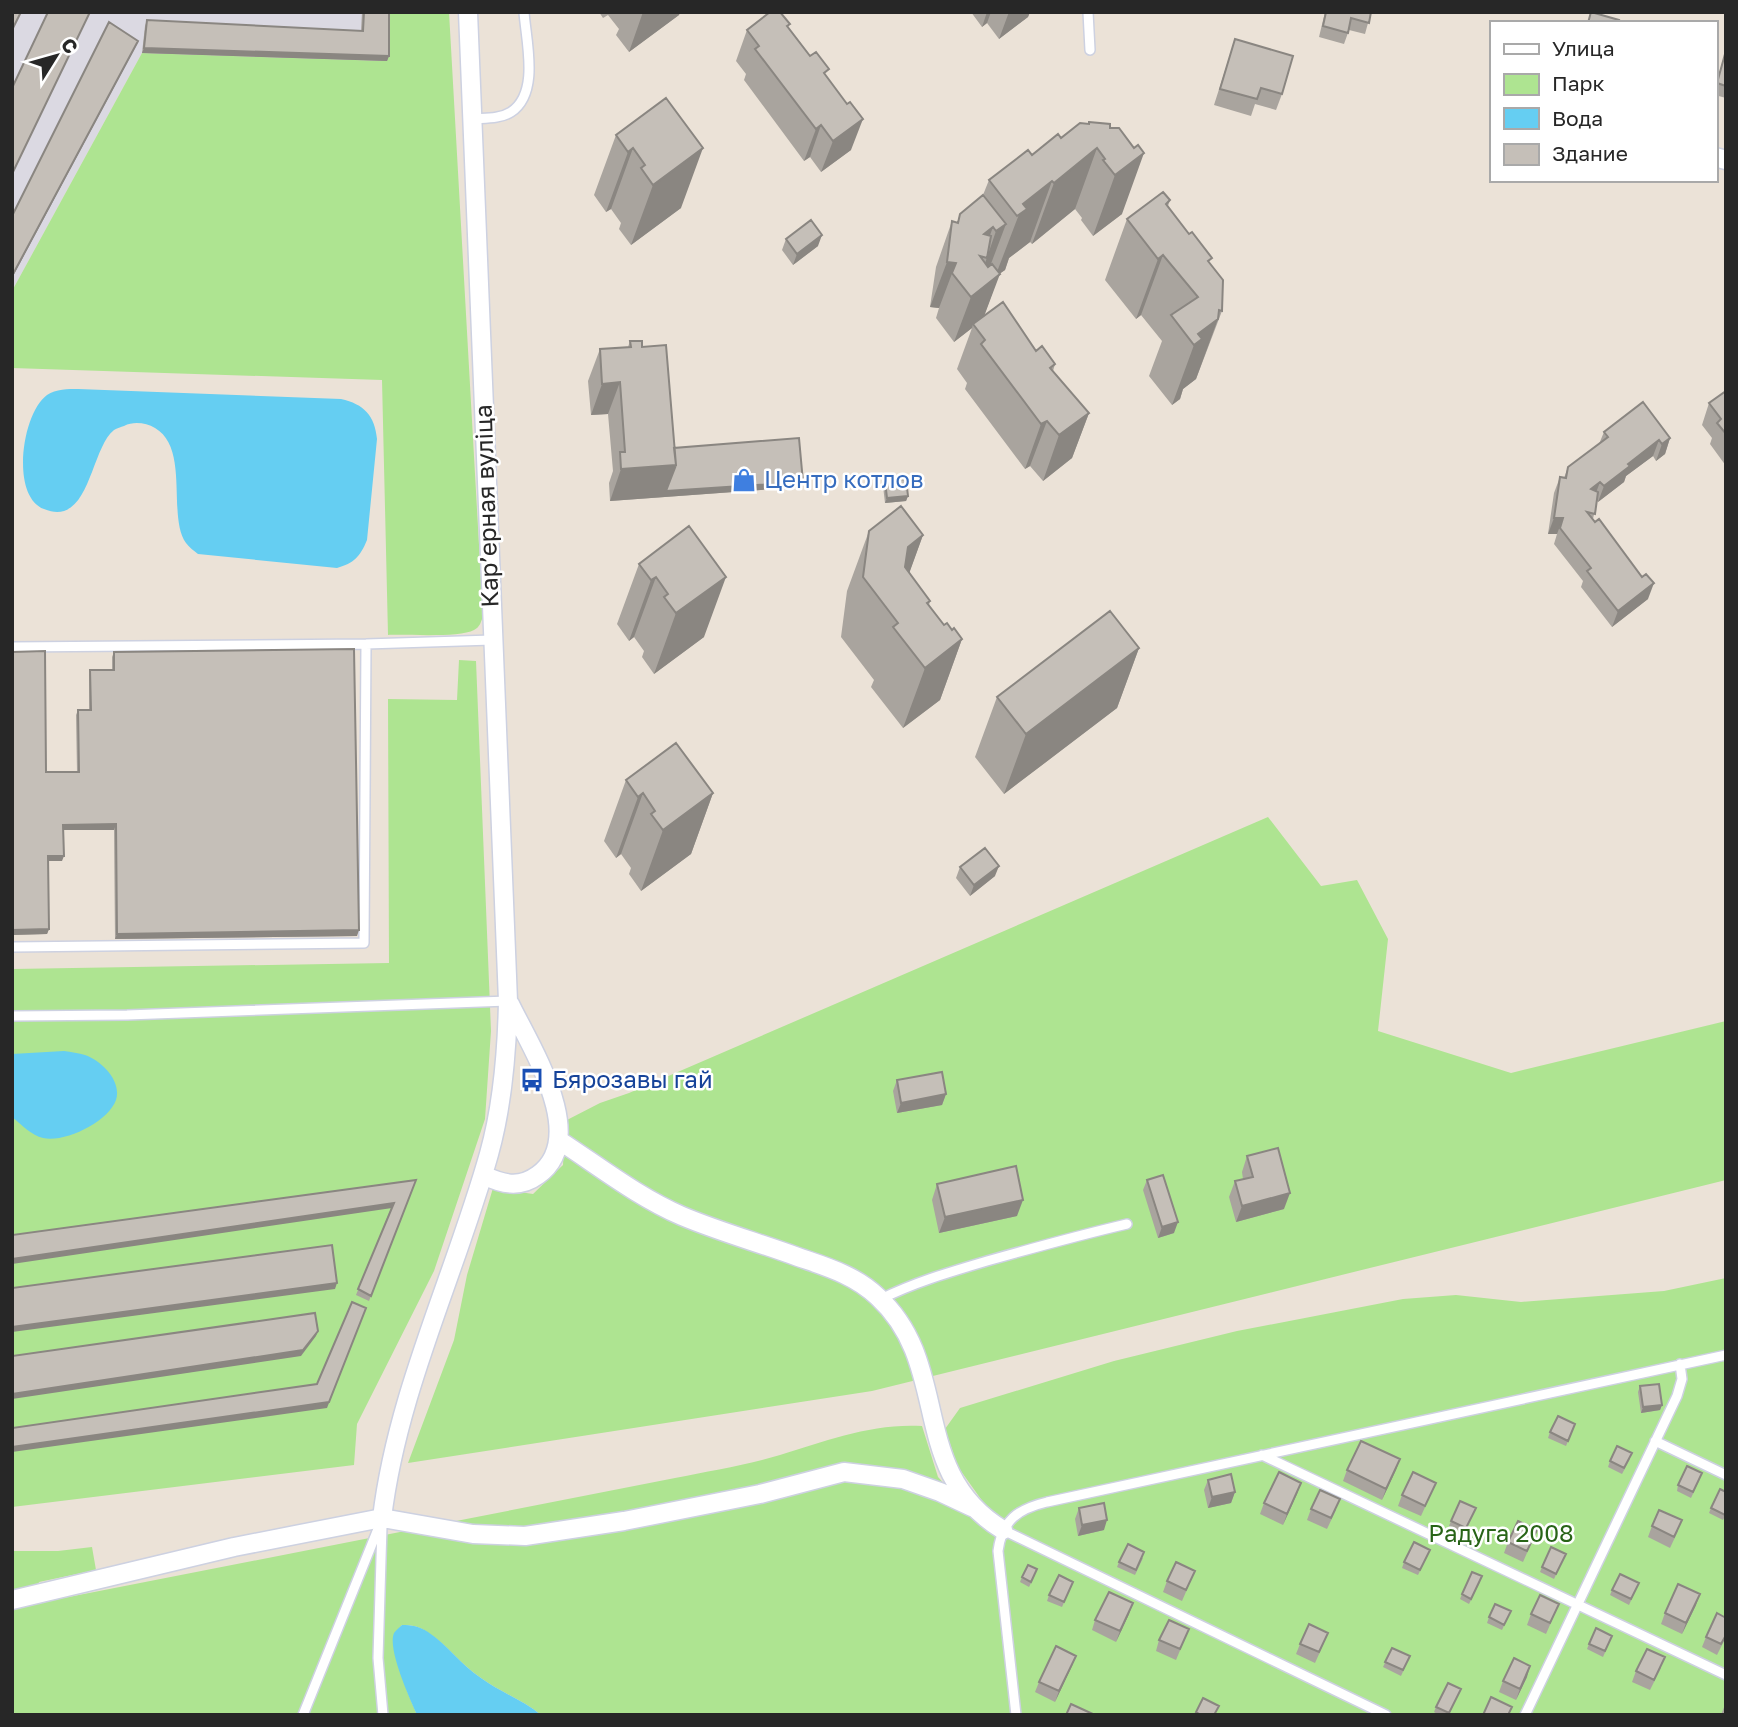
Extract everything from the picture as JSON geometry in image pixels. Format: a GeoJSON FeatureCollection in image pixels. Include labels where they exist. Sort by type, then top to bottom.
{"type":"FeatureCollection","features":[{"type":"Feature","properties":{"kind":"street","name":"Карʼерная вуліца"},"geometry":{"type":"LineString","coordinates":[[382,1518],[397,1440],[433,1321],[490,1152],[507,1051],[508,1001],[468,12]]}},
{"type":"Feature","properties":{"kind":"street","name":"Карʼерная вуліца"},"geometry":{"type":"LineString","coordinates":[[508,1001],[549,1086],[558,1116],[560,1140]]}},
{"type":"Feature","properties":{"kind":"street"},"geometry":{"type":"LineString","coordinates":[[482,1175],[511,1184],[528,1181],[551,1163],[560,1140],[657,1204],[683,1216],[851,1276],[881,1299],[912,1344],[919,1361],[943,1459],[957,1487],[972,1507]]}},
{"type":"Feature","properties":{"kind":"street"},"geometry":{"type":"LineString","coordinates":[[12,1600],[234,1547],[382,1518],[473,1534],[525,1536],[638,1518],[760,1494],[844,1472],[903,1479],[940,1492],[972,1507],[1003,1530]]}},
{"type":"Feature","properties":{"kind":"lane"},"geometry":{"type":"LineString","coordinates":[[473,119],[495,117],[512,111],[526,92],[528,69],[524,12]]}},
{"type":"Feature","properties":{"kind":"lane"},"geometry":{"type":"LineString","coordinates":[[1088,12],[1090,50]]}},
{"type":"Feature","properties":{"kind":"lane"},"geometry":{"type":"LineString","coordinates":[[12,647],[366,644],[492,640]]}},
{"type":"Feature","properties":{"kind":"lane"},"geometry":{"type":"LineString","coordinates":[[12,947],[364,943],[366,644]]}},
{"type":"Feature","properties":{"kind":"lane"},"geometry":{"type":"LineString","coordinates":[[12,1016],[127,1016],[508,1001]]}},
{"type":"Feature","properties":{"kind":"lane"},"geometry":{"type":"LineString","coordinates":[[881,1299],[904,1287],[936,1276],[1127,1224]]}},
{"type":"Feature","properties":{"kind":"lane"},"geometry":{"type":"LineString","coordinates":[[1016,1715],[998,1551],[1003,1530],[1012,1516],[1034,1505],[1726,1355]]}},
{"type":"Feature","properties":{"kind":"lane"},"geometry":{"type":"LineString","coordinates":[[1525,1715],[1680,1387],[1680,1364]]}},
{"type":"Feature","properties":{"kind":"lane"},"geometry":{"type":"LineString","coordinates":[[1656,1441],[1726,1475]]}},
{"type":"Feature","properties":{"kind":"lane"},"geometry":{"type":"LineString","coordinates":[[1262,1455],[1726,1675]]}},
{"type":"Feature","properties":{"kind":"lane"},"geometry":{"type":"LineString","coordinates":[[303,1715],[382,1518]]}},
{"type":"Feature","properties":{"kind":"lane"},"geometry":{"type":"LineString","coordinates":[[382,1518],[378,1658],[383,1715]]}},
{"type":"Feature","properties":{"kind":"lane"},"geometry":{"type":"LineString","coordinates":[[1003,1530],[1386,1715]]}},
{"type":"Feature","properties":{"kind":"shaded area"},"geometry":{"type":"Polygon","coordinates":[[[12,12],[387,12],[387,61],[142,53],[12,291],[12,12]]]}},
{"type":"Feature","properties":{"kind":"green space"},"geometry":{"type":"Polygon","coordinates":[[[387,12],[449,12],[483,616],[476,629],[457,634],[388,635],[382,380],[12,368],[12,291],[142,53],[386,61],[387,12]]]}},
{"type":"Feature","properties":{"kind":"green space"},"geometry":{"type":"Polygon","coordinates":[[[459,660],[476,661],[491,1031],[485,1119],[434,1271],[357,1424],[354,1465],[12,1507],[12,969],[389,963],[388,699],[457,700],[459,660]]]}},
{"type":"Feature","properties":{"kind":"green space"},"geometry":{"type":"Polygon","coordinates":[[[1268,817],[1321,886],[1357,880],[1388,939],[1378,1031],[1511,1073],[1726,1021],[1726,1180],[872,1391],[408,1463],[454,1340],[467,1275],[493,1188],[533,1194],[563,1165],[565,1121],[600,1103],[629,1093],[1268,817]]]}},
{"type":"Feature","properties":{"kind":"green space","name":"Радуга 2008"},"geometry":{"type":"Polygon","coordinates":[[[1726,1278],[1726,1715],[541,1715],[474,1673],[424,1630],[402,1625],[394,1634],[407,1691],[417,1715],[12,1715],[12,1551],[58,1551],[92,1547],[96,1570],[39,1582],[33,1604],[728,1468],[850,1434],[903,1426],[922,1426],[938,1477],[987,1530],[988,1509],[958,1467],[945,1429],[960,1408],[1114,1361],[1237,1331],[1403,1299],[1456,1295],[1521,1302],[1664,1291],[1726,1278]]]}},
{"type":"Feature","properties":{"kind":"water"},"geometry":{"type":"Polygon","coordinates":[[[58,390],[341,399],[356,404],[371,418],[377,439],[367,540],[362,551],[348,564],[337,568],[198,554],[186,543],[181,531],[172,451],[166,438],[155,428],[140,423],[114,430],[99,453],[80,497],[71,507],[59,512],[44,509],[33,501],[23,472],[26,436],[38,405],[47,395],[58,390]]]}},
{"type":"Feature","properties":{"kind":"water"},"geometry":{"type":"Polygon","coordinates":[[[64,1051],[85,1055],[104,1067],[116,1086],[116,1100],[104,1116],[85,1129],[52,1139],[39,1137],[12,1117],[12,1054],[64,1051]]]}},
{"type":"Feature","properties":{"kind":"water"},"geometry":{"type":"Polygon","coordinates":[[[402,1625],[422,1628],[474,1673],[541,1715],[417,1715],[400,1674],[394,1650],[394,1633],[402,1625]]]}},
{"type":"Feature","properties":{"kind":"building"},"geometry":{"type":"Polygon","coordinates":[[[12,12],[21,12],[12,30],[12,12]]]}},
{"type":"Feature","properties":{"kind":"building"},"geometry":{"type":"Polygon","coordinates":[[[48,12],[90,12],[12,174],[12,88],[48,12]]]}},
{"type":"Feature","properties":{"kind":"building"},"geometry":{"type":"Polygon","coordinates":[[[364,12],[389,12],[389,56],[144,48],[147,20],[363,31],[364,12]]]}},
{"type":"Feature","properties":{"kind":"building"},"geometry":{"type":"Polygon","coordinates":[[[770,12],[780,12],[790,24],[787,26],[810,56],[816,52],[829,69],[824,73],[847,104],[850,102],[863,119],[833,141],[821,125],[816,129],[755,49],[759,46],[747,30],[770,12]]]}},
{"type":"Feature","properties":{"kind":"building"},"geometry":{"type":"Polygon","coordinates":[[[1326,12],[1371,12],[1369,23],[1351,18],[1348,33],[1323,26],[1326,12]]]}},
{"type":"Feature","properties":{"kind":"building"},"geometry":{"type":"Polygon","coordinates":[[[1591,12],[1619,20],[1619,21],[1589,21],[1591,12]]]}},
{"type":"Feature","properties":{"kind":"building"},"geometry":{"type":"Polygon","coordinates":[[[109,22],[138,41],[12,276],[12,216],[109,22]]]}},
{"type":"Feature","properties":{"kind":"building"},"geometry":{"type":"Polygon","coordinates":[[[1235,39],[1293,56],[1282,94],[1261,88],[1257,99],[1220,89],[1235,39]]]}},
{"type":"Feature","properties":{"kind":"building"},"geometry":{"type":"Polygon","coordinates":[[[1726,54],[1726,86],[1717,83],[1726,54]]]}},
{"type":"Feature","properties":{"kind":"building"},"geometry":{"type":"Polygon","coordinates":[[[666,98],[703,148],[653,185],[641,168],[645,165],[633,148],[628,152],[616,135],[666,98]]]}},
{"type":"Feature","properties":{"kind":"building"},"geometry":{"type":"Polygon","coordinates":[[[1080,123],[1110,124],[1110,128],[1119,128],[1134,148],[1138,145],[1144,153],[1115,175],[1097,148],[1023,204],[1027,209],[1017,216],[989,180],[1028,150],[1032,155],[1058,134],[1061,138],[1080,123]]]}},
{"type":"Feature","properties":{"kind":"building"},"geometry":{"type":"Polygon","coordinates":[[[1163,192],[1170,200],[1166,204],[1212,258],[1208,261],[1223,280],[1222,311],[1219,310],[1218,319],[1198,334],[1202,339],[1194,345],[1171,315],[1198,297],[1163,255],[1158,259],[1127,219],[1163,192]]]}},
{"type":"Feature","properties":{"kind":"building"},"geometry":{"type":"Polygon","coordinates":[[[983,195],[1006,224],[996,231],[993,227],[984,234],[991,236],[987,258],[980,256],[988,267],[992,264],[1000,274],[971,297],[952,273],[956,263],[947,262],[952,221],[958,223],[960,214],[983,195]]]}},
{"type":"Feature","properties":{"kind":"building"},"geometry":{"type":"Polygon","coordinates":[[[811,220],[822,235],[797,254],[786,239],[811,220]]]}},
{"type":"Feature","properties":{"kind":"building"},"geometry":{"type":"Polygon","coordinates":[[[1003,302],[1036,351],[1042,346],[1055,364],[1050,368],[1089,413],[1059,435],[1047,421],[1041,424],[981,344],[985,340],[973,324],[1003,302]]]}},
{"type":"Feature","properties":{"kind":"building"},"geometry":{"type":"Polygon","coordinates":[[[630,341],[642,341],[642,347],[666,345],[676,465],[621,469],[620,452],[625,452],[620,382],[602,384],[600,349],[631,347],[630,341]]]}},
{"type":"Feature","properties":{"kind":"building"},"geometry":{"type":"Polygon","coordinates":[[[1726,391],[1726,434],[1717,423],[1721,419],[1709,403],[1726,391]]]}},
{"type":"Feature","properties":{"kind":"building"},"geometry":{"type":"Polygon","coordinates":[[[1643,402],[1670,438],[1662,444],[1659,440],[1604,486],[1600,482],[1591,489],[1598,492],[1595,514],[1587,512],[1595,522],[1599,519],[1642,577],[1646,574],[1654,583],[1618,611],[1587,571],[1591,568],[1560,528],[1563,518],[1554,518],[1560,477],[1566,478],[1568,467],[1608,437],[1604,432],[1643,402]]]}},
{"type":"Feature","properties":{"kind":"building"},"geometry":{"type":"Polygon","coordinates":[[[799,438],[803,482],[666,491],[676,465],[674,448],[799,438]]]}},
{"type":"Feature","properties":{"kind":"building"},"geometry":{"type":"Polygon","coordinates":[[[906,479],[908,496],[887,498],[885,481],[906,479]]]}},
{"type":"Feature","properties":{"kind":"building"},"geometry":{"type":"Polygon","coordinates":[[[901,506],[923,535],[908,547],[905,567],[944,625],[947,623],[952,630],[954,628],[962,639],[925,668],[893,627],[898,623],[863,577],[869,531],[901,506]]]}},
{"type":"Feature","properties":{"kind":"building"},"geometry":{"type":"Polygon","coordinates":[[[689,526],[726,577],[676,613],[664,597],[668,594],[656,577],[651,580],[639,564],[689,526]]]}},
{"type":"Feature","properties":{"kind":"building"},"geometry":{"type":"Polygon","coordinates":[[[1110,611],[1139,648],[1026,734],[997,697],[1110,611]]]}},
{"type":"Feature","properties":{"kind":"building"},"geometry":{"type":"Polygon","coordinates":[[[354,649],[359,930],[117,934],[116,824],[63,825],[64,856],[48,856],[49,929],[12,930],[12,652],[45,651],[46,772],[79,772],[78,710],[91,710],[90,670],[114,670],[114,652],[354,649]]]}},
{"type":"Feature","properties":{"kind":"building"},"geometry":{"type":"Polygon","coordinates":[[[676,743],[713,793],[663,830],[651,814],[655,811],[643,793],[638,797],[626,780],[676,743]]]}},
{"type":"Feature","properties":{"kind":"building"},"geometry":{"type":"Polygon","coordinates":[[[985,848],[999,866],[974,885],[960,867],[985,848]]]}},
{"type":"Feature","properties":{"kind":"building"},"geometry":{"type":"Polygon","coordinates":[[[942,1072],[946,1094],[901,1103],[897,1080],[942,1072]]]}},
{"type":"Feature","properties":{"kind":"building"},"geometry":{"type":"Polygon","coordinates":[[[1278,1148],[1290,1193],[1242,1206],[1235,1181],[1253,1177],[1247,1156],[1278,1148]]]}},
{"type":"Feature","properties":{"kind":"building"},"geometry":{"type":"Polygon","coordinates":[[[1016,1166],[1023,1200],[945,1217],[937,1184],[1016,1166]]]}},
{"type":"Feature","properties":{"kind":"building"},"geometry":{"type":"Polygon","coordinates":[[[1163,1175],[1178,1222],[1162,1227],[1147,1180],[1163,1175]]]}},
{"type":"Feature","properties":{"kind":"building"},"geometry":{"type":"Polygon","coordinates":[[[416,1180],[371,1296],[358,1289],[394,1203],[12,1259],[12,1235],[416,1180]]]}},
{"type":"Feature","properties":{"kind":"building"},"geometry":{"type":"Polygon","coordinates":[[[332,1245],[337,1283],[12,1327],[12,1288],[332,1245]]]}},
{"type":"Feature","properties":{"kind":"building"},"geometry":{"type":"Polygon","coordinates":[[[352,1302],[366,1308],[329,1402],[12,1447],[12,1428],[317,1384],[352,1302]]]}},
{"type":"Feature","properties":{"kind":"building"},"geometry":{"type":"Polygon","coordinates":[[[315,1313],[318,1331],[303,1350],[12,1394],[12,1356],[315,1313]]]}},
{"type":"Feature","properties":{"kind":"building"},"geometry":{"type":"Polygon","coordinates":[[[1659,1384],[1662,1405],[1643,1407],[1640,1386],[1659,1384]]]}},
{"type":"Feature","properties":{"kind":"building"},"geometry":{"type":"Polygon","coordinates":[[[1558,1416],[1575,1424],[1568,1441],[1550,1432],[1558,1416]]]}},
{"type":"Feature","properties":{"kind":"building"},"geometry":{"type":"Polygon","coordinates":[[[1361,1441],[1400,1459],[1386,1489],[1347,1470],[1361,1441]]]}},
{"type":"Feature","properties":{"kind":"building"},"geometry":{"type":"Polygon","coordinates":[[[1617,1446],[1632,1453],[1624,1468],[1610,1461],[1617,1446]]]}},
{"type":"Feature","properties":{"kind":"building"},"geometry":{"type":"Polygon","coordinates":[[[1687,1466],[1702,1473],[1693,1492],[1678,1485],[1687,1466]]]}},
{"type":"Feature","properties":{"kind":"building"},"geometry":{"type":"Polygon","coordinates":[[[1279,1472],[1301,1483],[1287,1514],[1264,1503],[1279,1472]]]}},
{"type":"Feature","properties":{"kind":"building"},"geometry":{"type":"Polygon","coordinates":[[[1413,1472],[1436,1483],[1425,1506],[1402,1495],[1413,1472]]]}},
{"type":"Feature","properties":{"kind":"building"},"geometry":{"type":"Polygon","coordinates":[[[1231,1474],[1235,1492],[1212,1497],[1208,1480],[1231,1474]]]}},
{"type":"Feature","properties":{"kind":"building"},"geometry":{"type":"Polygon","coordinates":[[[1720,1489],[1726,1492],[1725,1515],[1711,1508],[1720,1489]]]}},
{"type":"Feature","properties":{"kind":"building"},"geometry":{"type":"Polygon","coordinates":[[[1320,1490],[1340,1499],[1331,1518],[1311,1509],[1320,1490]]]}},
{"type":"Feature","properties":{"kind":"building"},"geometry":{"type":"Polygon","coordinates":[[[1460,1501],[1476,1508],[1466,1528],[1451,1521],[1460,1501]]]}},
{"type":"Feature","properties":{"kind":"building"},"geometry":{"type":"Polygon","coordinates":[[[1104,1503],[1107,1520],[1082,1525],[1079,1508],[1104,1503]]]}},
{"type":"Feature","properties":{"kind":"building"},"geometry":{"type":"Polygon","coordinates":[[[1659,1510],[1682,1520],[1674,1537],[1652,1526],[1659,1510]]]}},
{"type":"Feature","properties":{"kind":"building"},"geometry":{"type":"Polygon","coordinates":[[[1518,1521],[1537,1530],[1527,1551],[1508,1542],[1518,1521]]]}},
{"type":"Feature","properties":{"kind":"building"},"geometry":{"type":"Polygon","coordinates":[[[1414,1542],[1430,1550],[1420,1570],[1404,1562],[1414,1542]]]}},
{"type":"Feature","properties":{"kind":"building"},"geometry":{"type":"Polygon","coordinates":[[[1128,1544],[1144,1552],[1136,1570],[1119,1562],[1128,1544]]]}},
{"type":"Feature","properties":{"kind":"building"},"geometry":{"type":"Polygon","coordinates":[[[1551,1547],[1566,1554],[1556,1574],[1542,1567],[1551,1547]]]}},
{"type":"Feature","properties":{"kind":"building"},"geometry":{"type":"Polygon","coordinates":[[[1176,1562],[1195,1571],[1186,1590],[1167,1581],[1176,1562]]]}},
{"type":"Feature","properties":{"kind":"building"},"geometry":{"type":"Polygon","coordinates":[[[1028,1565],[1037,1569],[1031,1582],[1022,1577],[1028,1565]]]}},
{"type":"Feature","properties":{"kind":"building"},"geometry":{"type":"Polygon","coordinates":[[[1472,1572],[1482,1576],[1471,1599],[1462,1594],[1472,1572]]]}},
{"type":"Feature","properties":{"kind":"building"},"geometry":{"type":"Polygon","coordinates":[[[1620,1574],[1639,1583],[1631,1599],[1612,1590],[1620,1574]]]}},
{"type":"Feature","properties":{"kind":"building"},"geometry":{"type":"Polygon","coordinates":[[[1059,1575],[1073,1582],[1064,1602],[1049,1595],[1059,1575]]]}},
{"type":"Feature","properties":{"kind":"building"},"geometry":{"type":"Polygon","coordinates":[[[1678,1584],[1700,1594],[1686,1623],[1665,1613],[1678,1584]]]}},
{"type":"Feature","properties":{"kind":"building"},"geometry":{"type":"Polygon","coordinates":[[[1109,1592],[1133,1603],[1120,1631],[1095,1620],[1109,1592]]]}},
{"type":"Feature","properties":{"kind":"building"},"geometry":{"type":"Polygon","coordinates":[[[1540,1595],[1559,1604],[1550,1623],[1531,1614],[1540,1595]]]}},
{"type":"Feature","properties":{"kind":"building"},"geometry":{"type":"Polygon","coordinates":[[[1495,1604],[1511,1611],[1504,1625],[1489,1617],[1495,1604]]]}},
{"type":"Feature","properties":{"kind":"building"},"geometry":{"type":"Polygon","coordinates":[[[1717,1613],[1726,1618],[1726,1635],[1721,1644],[1706,1637],[1717,1613]]]}},
{"type":"Feature","properties":{"kind":"building"},"geometry":{"type":"Polygon","coordinates":[[[1169,1620],[1189,1629],[1180,1649],[1159,1640],[1169,1620]]]}},
{"type":"Feature","properties":{"kind":"building"},"geometry":{"type":"Polygon","coordinates":[[[1309,1624],[1328,1633],[1319,1652],[1300,1644],[1309,1624]]]}},
{"type":"Feature","properties":{"kind":"building"},"geometry":{"type":"Polygon","coordinates":[[[1596,1628],[1612,1636],[1605,1651],[1589,1644],[1596,1628]]]}},
{"type":"Feature","properties":{"kind":"building"},"geometry":{"type":"Polygon","coordinates":[[[1056,1646],[1076,1656],[1059,1691],[1039,1682],[1056,1646]]]}},
{"type":"Feature","properties":{"kind":"building"},"geometry":{"type":"Polygon","coordinates":[[[1392,1648],[1410,1656],[1403,1670],[1385,1662],[1392,1648]]]}},
{"type":"Feature","properties":{"kind":"building"},"geometry":{"type":"Polygon","coordinates":[[[1647,1649],[1665,1657],[1654,1680],[1636,1671],[1647,1649]]]}},
{"type":"Feature","properties":{"kind":"building"},"geometry":{"type":"Polygon","coordinates":[[[1514,1658],[1530,1666],[1520,1689],[1503,1681],[1514,1658]]]}},
{"type":"Feature","properties":{"kind":"building"},"geometry":{"type":"Polygon","coordinates":[[[1448,1683],[1461,1689],[1449,1713],[1436,1707],[1448,1683]]]}},
{"type":"Feature","properties":{"kind":"building"},"geometry":{"type":"Polygon","coordinates":[[[1491,1697],[1512,1707],[1508,1715],[1483,1715],[1491,1697]]]}},
{"type":"Feature","properties":{"kind":"building"},"geometry":{"type":"Polygon","coordinates":[[[1203,1698],[1219,1706],[1214,1715],[1201,1715],[1196,1712],[1203,1698]]]}},
{"type":"Feature","properties":{"kind":"building"},"geometry":{"type":"Polygon","coordinates":[[[1071,1704],[1095,1715],[1066,1715],[1071,1704]]]}},
{"type":"Feature","properties":{"kind":"place","name":"Центр котлов"},"geometry":{"type":"Point","coordinates":[744,480]}},
{"type":"Feature","properties":{"kind":"place","name":"Бярозавы гай"},"geometry":{"type":"Point","coordinates":[532,1080]}}]}
